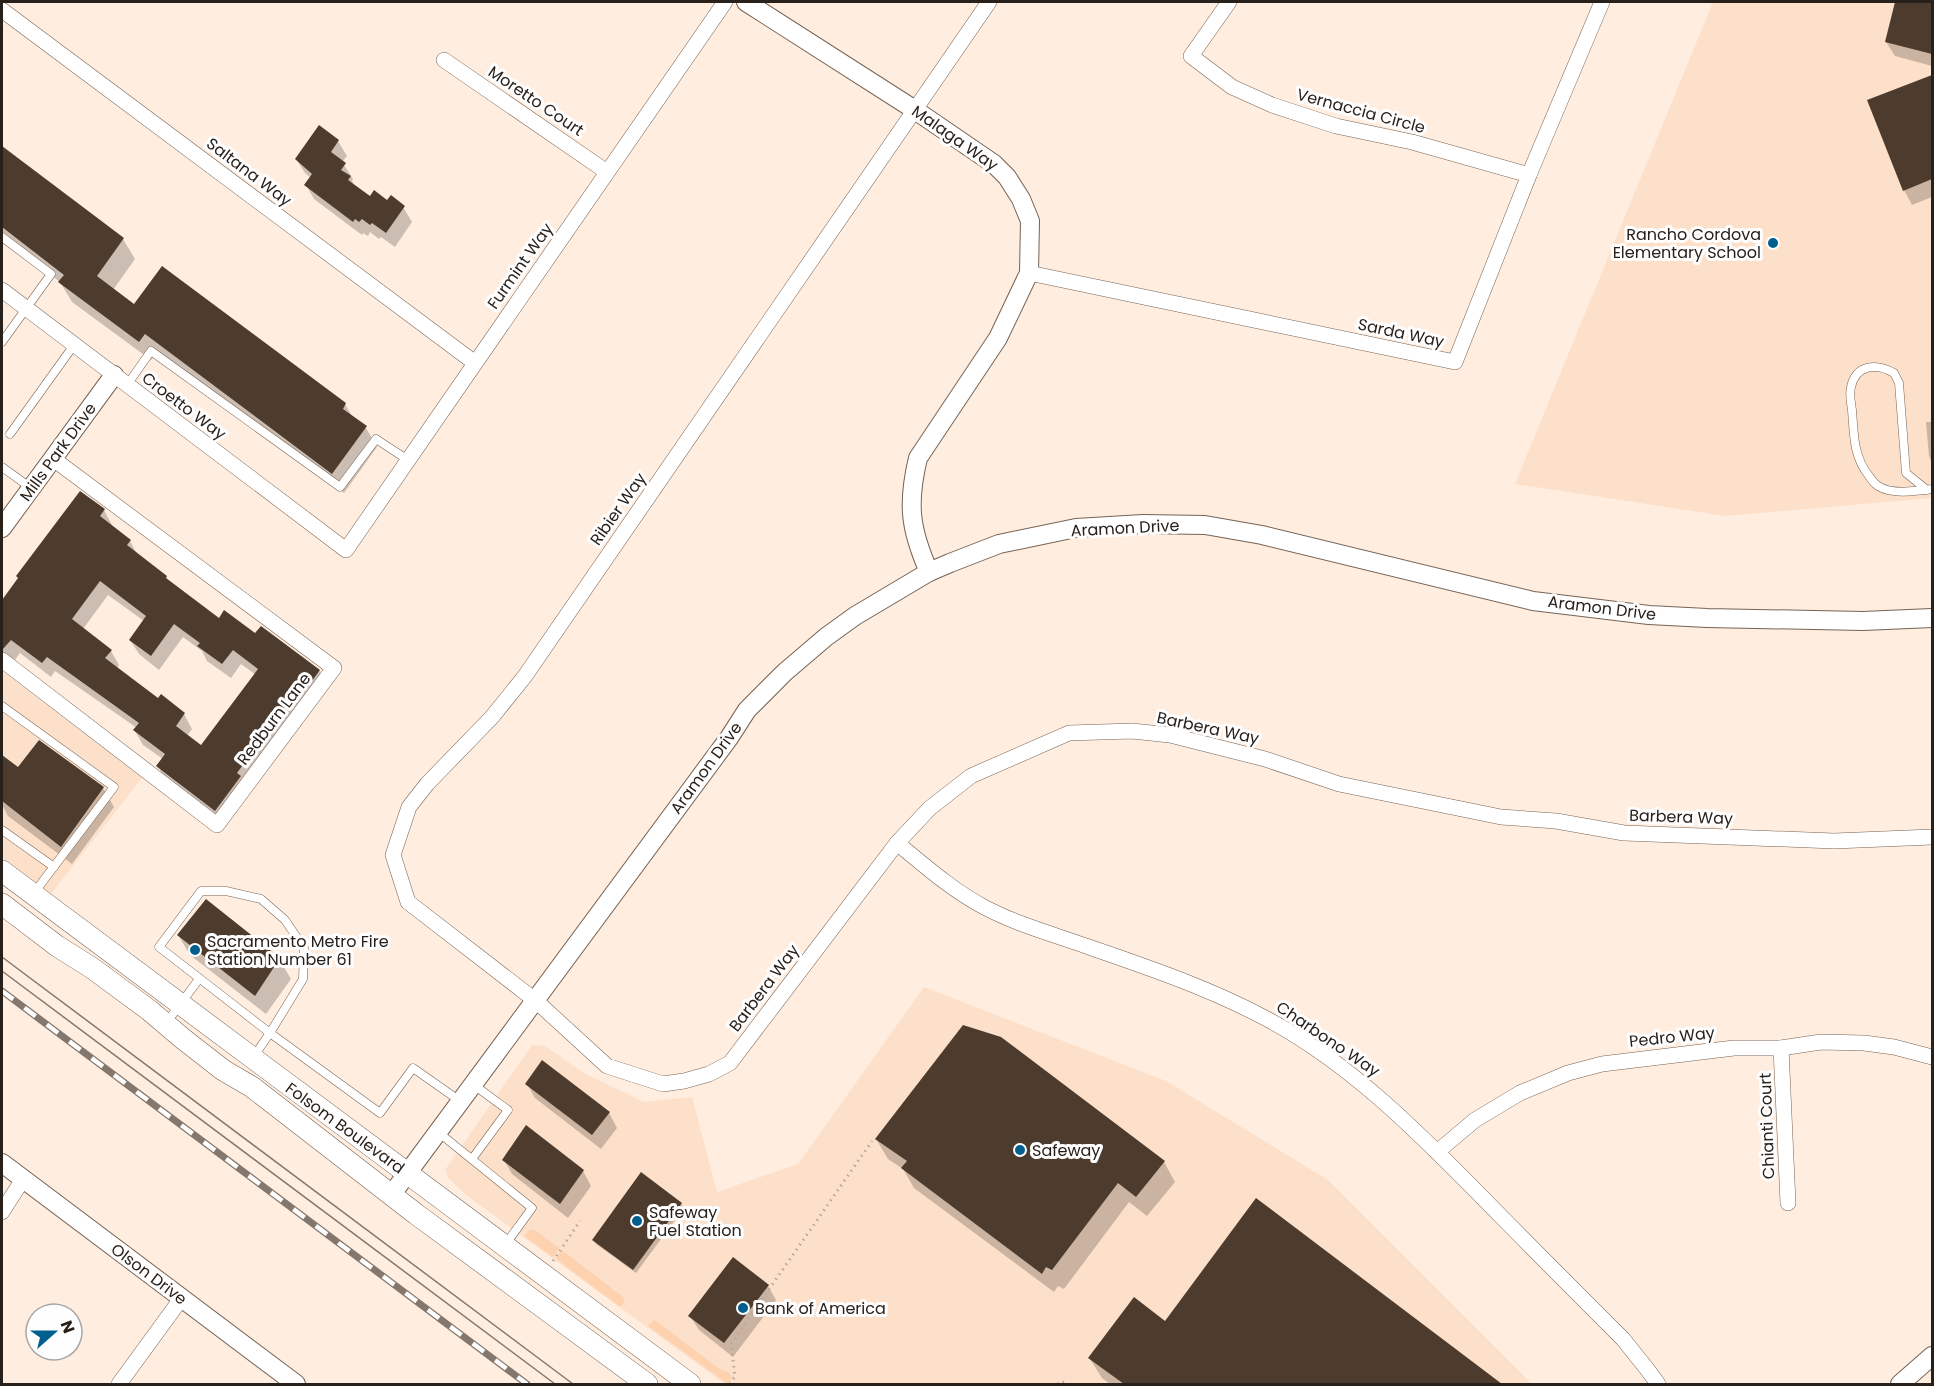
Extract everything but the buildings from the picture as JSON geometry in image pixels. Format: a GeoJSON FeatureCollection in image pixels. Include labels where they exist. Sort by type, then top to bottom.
{"type":"FeatureCollection","features":[{"type":"Feature","properties":{"kind":"main road","name":"Folsom Boulevard"},"geometry":{"type":"LineString","coordinates":[[2,871],[690,1384]]}},
{"type":"Feature","properties":{"kind":"main road","name":"Folsom Boulevard"},"geometry":{"type":"LineString","coordinates":[[2,904],[166,1024],[223,1070],[252,1087],[647,1384]]}},
{"type":"Feature","properties":{"kind":"street","name":"Furmint Way"},"geometry":{"type":"LineString","coordinates":[[346,550],[725,2]]}},
{"type":"Feature","properties":{"kind":"street","name":"Malaga Way"},"geometry":{"type":"LineString","coordinates":[[746,2],[915,110],[994,164],[1007,177],[1021,198],[1030,221],[1029,273],[998,338],[918,458],[914,475],[912,525],[917,545],[930,572]]}},
{"type":"Feature","properties":{"kind":"street","name":"Ribier Way"},"geometry":{"type":"LineString","coordinates":[[536,1001],[408,902],[393,855],[410,807],[427,784],[492,717],[525,676],[989,2]]}},
{"type":"Feature","properties":{"kind":"street","name":"Vernaccia Circle"},"geometry":{"type":"LineString","coordinates":[[1229,2],[1191,56],[1232,87],[1272,105],[1336,126],[1412,142],[1528,175]]}},
{"type":"Feature","properties":{"kind":"street","name":"Sarda Way"},"geometry":{"type":"LineString","coordinates":[[1029,273],[1455,362],[1528,175],[1602,2]]}},
{"type":"Feature","properties":{"kind":"street","name":"Saltana Way"},"geometry":{"type":"LineString","coordinates":[[2,10],[475,363]]}},
{"type":"Feature","properties":{"kind":"street","name":"Moretto Court"},"geometry":{"type":"LineString","coordinates":[[444,60],[607,172]]}},
{"type":"Feature","properties":{"kind":"street","name":"Croetto Way"},"geometry":{"type":"LineString","coordinates":[[2,290],[346,550]]}},
{"type":"Feature","properties":{"kind":"street","name":"Mills Park Drive"},"geometry":{"type":"LineString","coordinates":[[2,528],[52,458],[121,380]]}},
{"type":"Feature","properties":{"kind":"street","name":"Redburn Lane"},"geometry":{"type":"LineString","coordinates":[[2,660],[217,825],[334,668],[52,458]]}},
{"type":"Feature","properties":{"kind":"street","name":"Aramon Drive"},"geometry":{"type":"LineString","coordinates":[[392,1194],[729,738],[747,710],[785,672],[855,616],[930,572],[999,544],[1076,528],[1143,524],[1205,525],[1262,535],[1533,601],[1648,615],[1707,618],[1863,621],[1932,618]]}},
{"type":"Feature","properties":{"kind":"street","name":"Barbera Way"},"geometry":{"type":"LineString","coordinates":[[536,1001],[607,1066],[663,1084],[709,1074],[730,1063],[897,843],[930,808],[970,776],[1069,733],[1132,731],[1170,735],[1265,759],[1339,784],[1501,818],[1556,821],[1624,833],[1834,841],[1932,837]]}},
{"type":"Feature","properties":{"kind":"street","name":"Charbono Way"},"geometry":{"type":"LineString","coordinates":[[897,843],[944,882],[984,907],[1011,920],[1173,977],[1233,1002],[1269,1020],[1306,1043],[1374,1092],[1437,1152],[1623,1339],[1658,1384]]}},
{"type":"Feature","properties":{"kind":"street","name":"Pedro Way"},"geometry":{"type":"LineString","coordinates":[[1437,1152],[1490,1110],[1520,1093],[1568,1073],[1619,1061],[1734,1048],[1782,1048],[1821,1042],[1864,1043],[1894,1047],[1932,1057]]}},
{"type":"Feature","properties":{"kind":"street","name":"Chianti Court"},"geometry":{"type":"LineString","coordinates":[[1782,1048],[1788,1203]]}},
{"type":"Feature","properties":{"kind":"street","name":"Olson Drive"},"geometry":{"type":"LineString","coordinates":[[2,1163],[296,1384]]}},
{"type":"Feature","properties":{"kind":"street"},"geometry":{"type":"LineString","coordinates":[[2,1212],[23,1179]]}},
{"type":"Feature","properties":{"kind":"street"},"geometry":{"type":"LineString","coordinates":[[119,1384],[181,1299]]}},
{"type":"Feature","properties":{"kind":"street"},"geometry":{"type":"LineString","coordinates":[[1900,1384],[1932,1356]]}},
{"type":"Feature","properties":{"kind":"lane"},"geometry":{"type":"LineString","coordinates":[[2,237],[51,274],[2,342]]}},
{"type":"Feature","properties":{"kind":"lane"},"geometry":{"type":"LineString","coordinates":[[10,434],[74,345]]}},
{"type":"Feature","properties":{"kind":"lane"},"geometry":{"type":"LineString","coordinates":[[121,380],[152,351],[340,487],[376,439],[408,460]]}},
{"type":"Feature","properties":{"kind":"lane"},"geometry":{"type":"LineString","coordinates":[[1876,366],[1894,373],[1899,383],[1906,473],[1930,490],[1902,492],[1878,486],[1864,470],[1855,450],[1850,388],[1856,376],[1866,369],[1876,366]]}},
{"type":"Feature","properties":{"kind":"lane"},"geometry":{"type":"LineString","coordinates":[[2,466],[31,488]]}},
{"type":"Feature","properties":{"kind":"lane"},"geometry":{"type":"LineString","coordinates":[[2,706],[114,787],[33,894]]}},
{"type":"Feature","properties":{"kind":"lane"},"geometry":{"type":"LineString","coordinates":[[2,830],[54,867]]}},
{"type":"Feature","properties":{"kind":"lane"},"geometry":{"type":"LineString","coordinates":[[252,1059],[270,1033],[303,979],[304,948],[285,920],[261,899],[226,891],[201,891],[159,947],[270,1033],[380,1113],[413,1068],[461,1102]]}},
{"type":"Feature","properties":{"kind":"lane"},"geometry":{"type":"LineString","coordinates":[[166,1024],[200,979]]}},
{"type":"Feature","properties":{"kind":"lane"},"geometry":{"type":"LineString","coordinates":[[472,1159],[508,1110],[474,1084]]}},
{"type":"Feature","properties":{"kind":"lane"},"geometry":{"type":"LineString","coordinates":[[438,1132],[532,1208],[504,1246]]}},
{"type":"Feature","properties":{"kind":"path"},"geometry":{"type":"LineString","coordinates":[[730,1384],[735,1376],[731,1344],[872,1141]]}},
{"type":"Feature","properties":{"kind":"path"},"geometry":{"type":"LineString","coordinates":[[552,1262],[580,1221]]}},
{"type":"Feature","properties":{"kind":"path"},"geometry":{"type":"LineString","coordinates":[[1058,1384],[1061,1381],[1066,1384]]}},
{"type":"Feature","properties":{"kind":"shaded area","name":"Rancho Cordova Elementary School"},"geometry":{"type":"Polygon","coordinates":[[[1713,2],[1932,2],[1932,498],[1725,516],[1515,484],[1713,2]]]}},
{"type":"Feature","properties":{"kind":"shaded area"},"geometry":{"type":"Polygon","coordinates":[[[2,671],[142,778],[50,895],[2,858],[2,671]]]}},
{"type":"Feature","properties":{"kind":"shaded area"},"geometry":{"type":"Polygon","coordinates":[[[924,987],[1166,1081],[1328,1180],[1532,1384],[725,1384],[466,1195],[448,1178],[445,1170],[532,1045],[545,1046],[584,1073],[644,1102],[692,1097],[717,1192],[798,1164],[924,987]]]}},
{"type":"Feature","properties":{"kind":"shaded area"},"geometry":{"type":"Polygon","coordinates":[[[530,1230],[535,1230],[559,1248],[553,1257],[524,1236],[530,1230]]]}},
{"type":"Feature","properties":{"kind":"shaded area"},"geometry":{"type":"Polygon","coordinates":[[[562,1250],[623,1297],[625,1302],[620,1307],[556,1259],[562,1250]]]}},
{"type":"Feature","properties":{"kind":"shaded area"},"geometry":{"type":"Polygon","coordinates":[[[654,1319],[721,1370],[729,1372],[732,1379],[728,1384],[648,1326],[654,1319]]]}},
{"type":"Feature","properties":{"kind":"tram line"},"geometry":{"type":"LineString","coordinates":[[2,957],[573,1384]]}},
{"type":"Feature","properties":{"kind":"tram line"},"geometry":{"type":"LineString","coordinates":[[2,971],[555,1384]]}},
{"type":"Feature","properties":{"kind":"railway"},"geometry":{"type":"LineString","coordinates":[[2,991],[527,1384]]}},
{"type":"Feature","properties":{"kind":"place","name":"Rancho Cordova Elementary School"},"geometry":{"type":"Point","coordinates":[1773,243]}},
{"type":"Feature","properties":{"kind":"place","name":"Sacramento Metro Fire Station Number 61"},"geometry":{"type":"Point","coordinates":[195,950]}},
{"type":"Feature","properties":{"kind":"place","name":"Safeway"},"geometry":{"type":"Point","coordinates":[1020,1150]}},
{"type":"Feature","properties":{"kind":"place","name":"Safeway Fuel Station"},"geometry":{"type":"Point","coordinates":[637,1221]}},
{"type":"Feature","properties":{"kind":"place","name":"Bank of America"},"geometry":{"type":"Point","coordinates":[743,1308]}}]}
